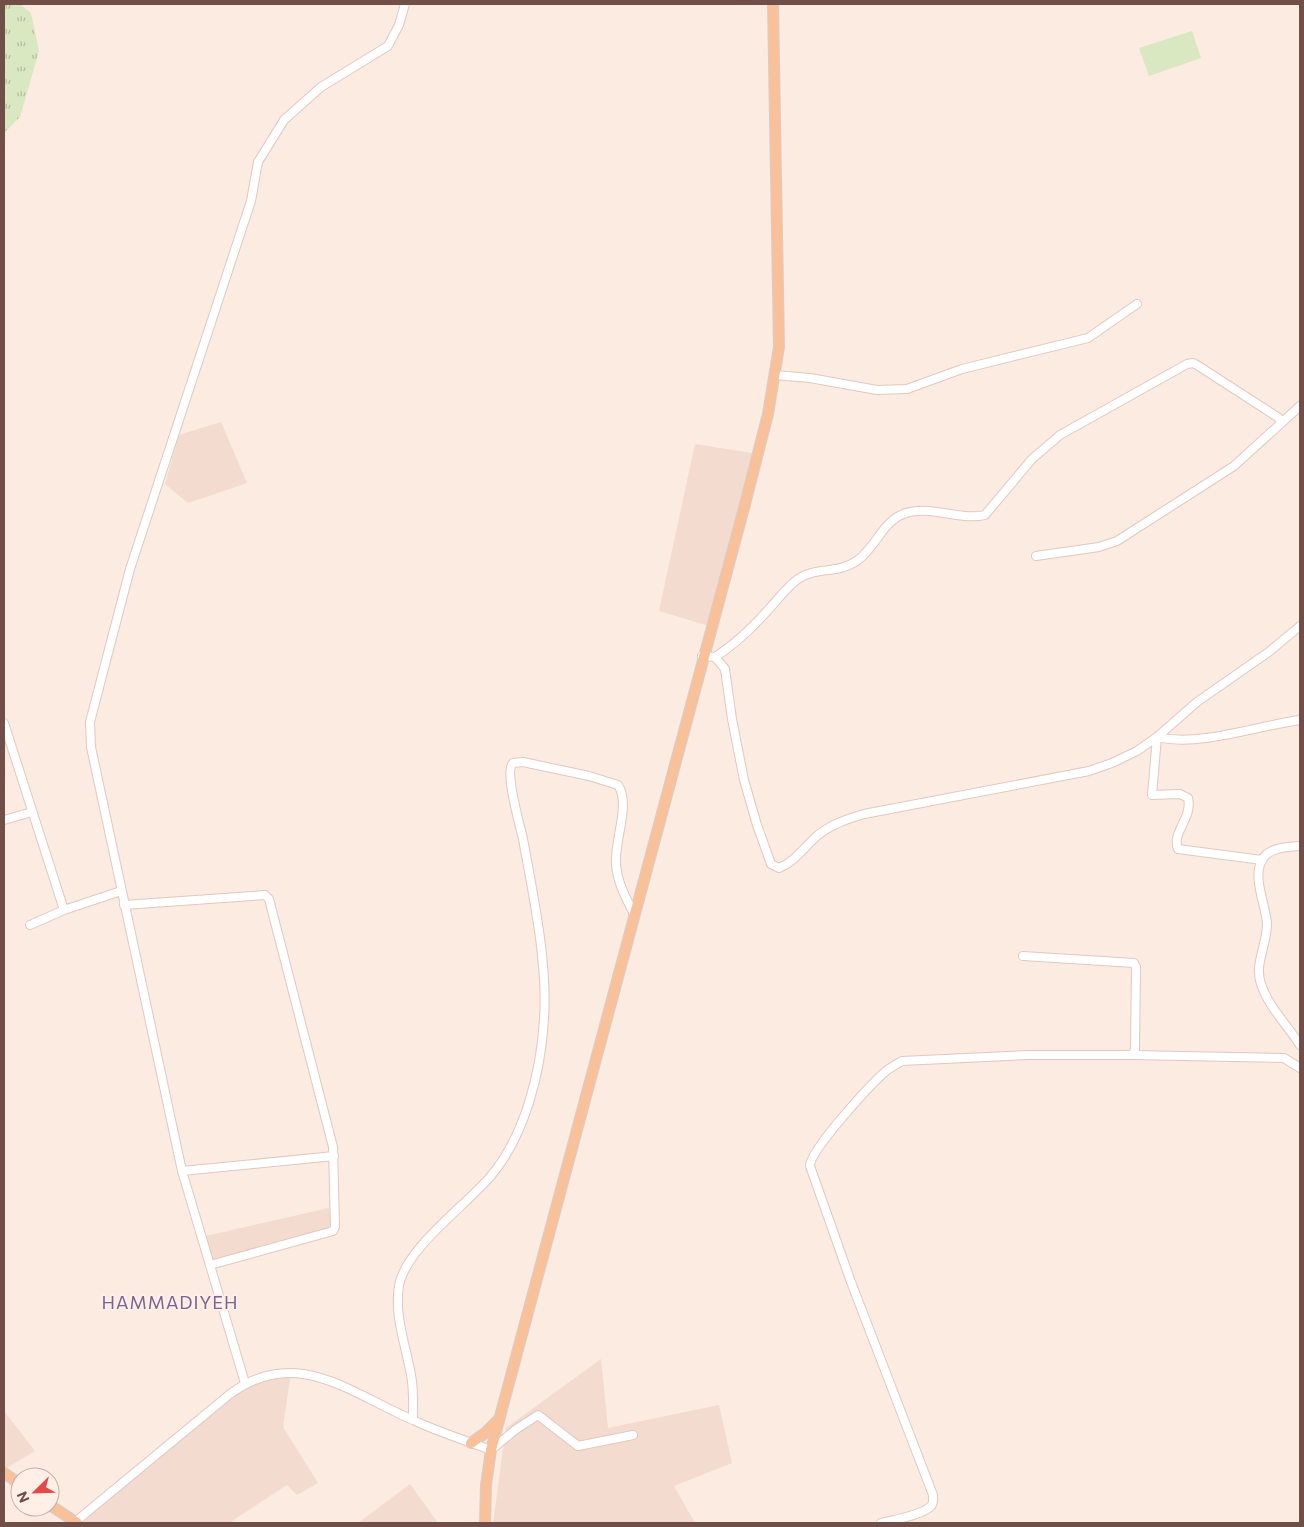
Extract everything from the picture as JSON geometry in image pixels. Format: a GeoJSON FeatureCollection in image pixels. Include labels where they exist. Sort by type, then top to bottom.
{"type":"FeatureCollection","features":[{"type":"Feature","properties":{"kind":"main road"},"geometry":{"type":"LineString","coordinates":[[485,1523],[486,1485],[491,1450],[702,656],[744,508],[775,375],[780,316],[773,4]]}},
{"type":"Feature","properties":{"kind":"main road"},"geometry":{"type":"LineString","coordinates":[[472,1443],[485,1433],[501,1416]]}},
{"type":"Feature","properties":{"kind":"main road"},"geometry":{"type":"LineString","coordinates":[[60,1511],[76,1522]]}},
{"type":"Feature","properties":{"kind":"street"},"geometry":{"type":"LineString","coordinates":[[245,1384],[182,1171],[91,747],[90,722],[130,569],[251,200],[258,162],[284,120],[299,104],[321,86],[388,46],[399,25],[405,4]]}},
{"type":"Feature","properties":{"kind":"street"},"geometry":{"type":"LineString","coordinates":[[775,375],[810,378],[877,390],[906,389],[962,369],[1088,338],[1137,304]]}},
{"type":"Feature","properties":{"kind":"street"},"geometry":{"type":"LineString","coordinates":[[702,656],[715,657],[745,633],[797,580],[815,572],[838,570],[858,560],[868,552],[890,522],[899,515],[917,511],[985,515],[1032,460],[1060,434],[1188,364],[1198,365],[1279,418],[1281,422]]}},
{"type":"Feature","properties":{"kind":"street"},"geometry":{"type":"LineString","coordinates":[[1036,556],[1099,547],[1117,542],[1234,466],[1276,430],[1281,422],[1300,406]]}},
{"type":"Feature","properties":{"kind":"street"},"geometry":{"type":"LineString","coordinates":[[715,657],[725,669],[732,719],[744,780],[762,843],[774,867],[779,868],[791,862],[818,835],[838,822],[864,814],[1089,772],[1136,751],[1157,737],[1197,702],[1270,651],[1300,626]]}},
{"type":"Feature","properties":{"kind":"street"},"geometry":{"type":"LineString","coordinates":[[1157,737],[1172,741],[1199,739],[1267,724],[1300,720]]}},
{"type":"Feature","properties":{"kind":"street"},"geometry":{"type":"LineString","coordinates":[[4,722],[64,910]]}},
{"type":"Feature","properties":{"kind":"street"},"geometry":{"type":"LineString","coordinates":[[1157,737],[1152,795],[1180,794],[1188,798],[1190,807],[1177,835],[1176,844],[1178,849],[1262,860]]}},
{"type":"Feature","properties":{"kind":"street"},"geometry":{"type":"LineString","coordinates":[[413,1420],[412,1376],[398,1304],[399,1286],[403,1273],[434,1232],[491,1176],[505,1155],[518,1131],[529,1100],[538,1060],[544,1019],[543,972],[523,841],[509,770],[513,763],[524,762],[613,782],[618,785],[623,797],[616,845],[617,876],[634,914]]}},
{"type":"Feature","properties":{"kind":"street"},"geometry":{"type":"LineString","coordinates":[[4,820],[32,812]]}},
{"type":"Feature","properties":{"kind":"street"},"geometry":{"type":"LineString","coordinates":[[1300,846],[1276,850],[1268,853],[1262,860],[1259,872],[1266,908],[1267,936],[1258,974],[1268,998],[1300,1045]]}},
{"type":"Feature","properties":{"kind":"street"},"geometry":{"type":"LineString","coordinates":[[30,925],[64,910],[121,891]]}},
{"type":"Feature","properties":{"kind":"street"},"geometry":{"type":"LineString","coordinates":[[124,905],[266,895],[269,899],[331,1137],[334,1156],[335,1227],[333,1231],[210,1265]]}},
{"type":"Feature","properties":{"kind":"street"},"geometry":{"type":"LineString","coordinates":[[1023,956],[1134,963],[1136,967],[1134,1050],[1132,1055]]}},
{"type":"Feature","properties":{"kind":"street"},"geometry":{"type":"LineString","coordinates":[[881,1523],[924,1510],[931,1506],[934,1501],[933,1495],[912,1446],[847,1273],[810,1166],[812,1154],[886,1070],[902,1061],[1028,1055],[1284,1058],[1300,1066]]}},
{"type":"Feature","properties":{"kind":"street"},"geometry":{"type":"LineString","coordinates":[[182,1171],[334,1156]]}},
{"type":"Feature","properties":{"kind":"street"},"geometry":{"type":"LineString","coordinates":[[76,1522],[245,1384],[266,1375],[284,1372],[317,1376],[413,1420],[491,1450],[515,1430],[538,1415],[578,1446],[633,1435]]}},
{"type":"Feature","properties":{"kind":"shaded area"},"geometry":{"type":"Polygon","coordinates":[[[221,422],[247,483],[188,503],[165,484],[179,435],[221,422]]]}},
{"type":"Feature","properties":{"kind":"shaded area"},"geometry":{"type":"Polygon","coordinates":[[[695,444],[752,453],[709,626],[659,611],[695,444]]]}},
{"type":"Feature","properties":{"kind":"shaded area"},"geometry":{"type":"Polygon","coordinates":[[[329,1208],[334,1231],[212,1264],[206,1236],[329,1208]]]}},
{"type":"Feature","properties":{"kind":"shaded area"},"geometry":{"type":"Polygon","coordinates":[[[601,1359],[608,1428],[719,1405],[732,1463],[674,1486],[695,1523],[493,1523],[506,1428],[601,1359]]]}},
{"type":"Feature","properties":{"kind":"shaded area"},"geometry":{"type":"Polygon","coordinates":[[[291,1372],[283,1427],[318,1483],[297,1495],[287,1485],[229,1523],[77,1523],[245,1383],[291,1372]]]}},
{"type":"Feature","properties":{"kind":"shaded area"},"geometry":{"type":"Polygon","coordinates":[[[4,1411],[35,1451],[8,1467],[4,1473],[4,1411]]]}},
{"type":"Feature","properties":{"kind":"shaded area"},"geometry":{"type":"Polygon","coordinates":[[[410,1484],[438,1523],[358,1523],[410,1484]]]}},
{"type":"Feature","properties":{"kind":"green space"},"geometry":{"type":"Polygon","coordinates":[[[20,4],[31,13],[39,51],[20,117],[4,133],[4,5],[20,4]]]}},
{"type":"Feature","properties":{"kind":"green space"},"geometry":{"type":"Polygon","coordinates":[[[1192,31],[1201,58],[1149,76],[1139,48],[1192,31]]]}},
{"type":"Feature","properties":{"kind":"district","name":"HAMMADIYEH"},"geometry":{"type":"Point","coordinates":[170,1302]}}]}
